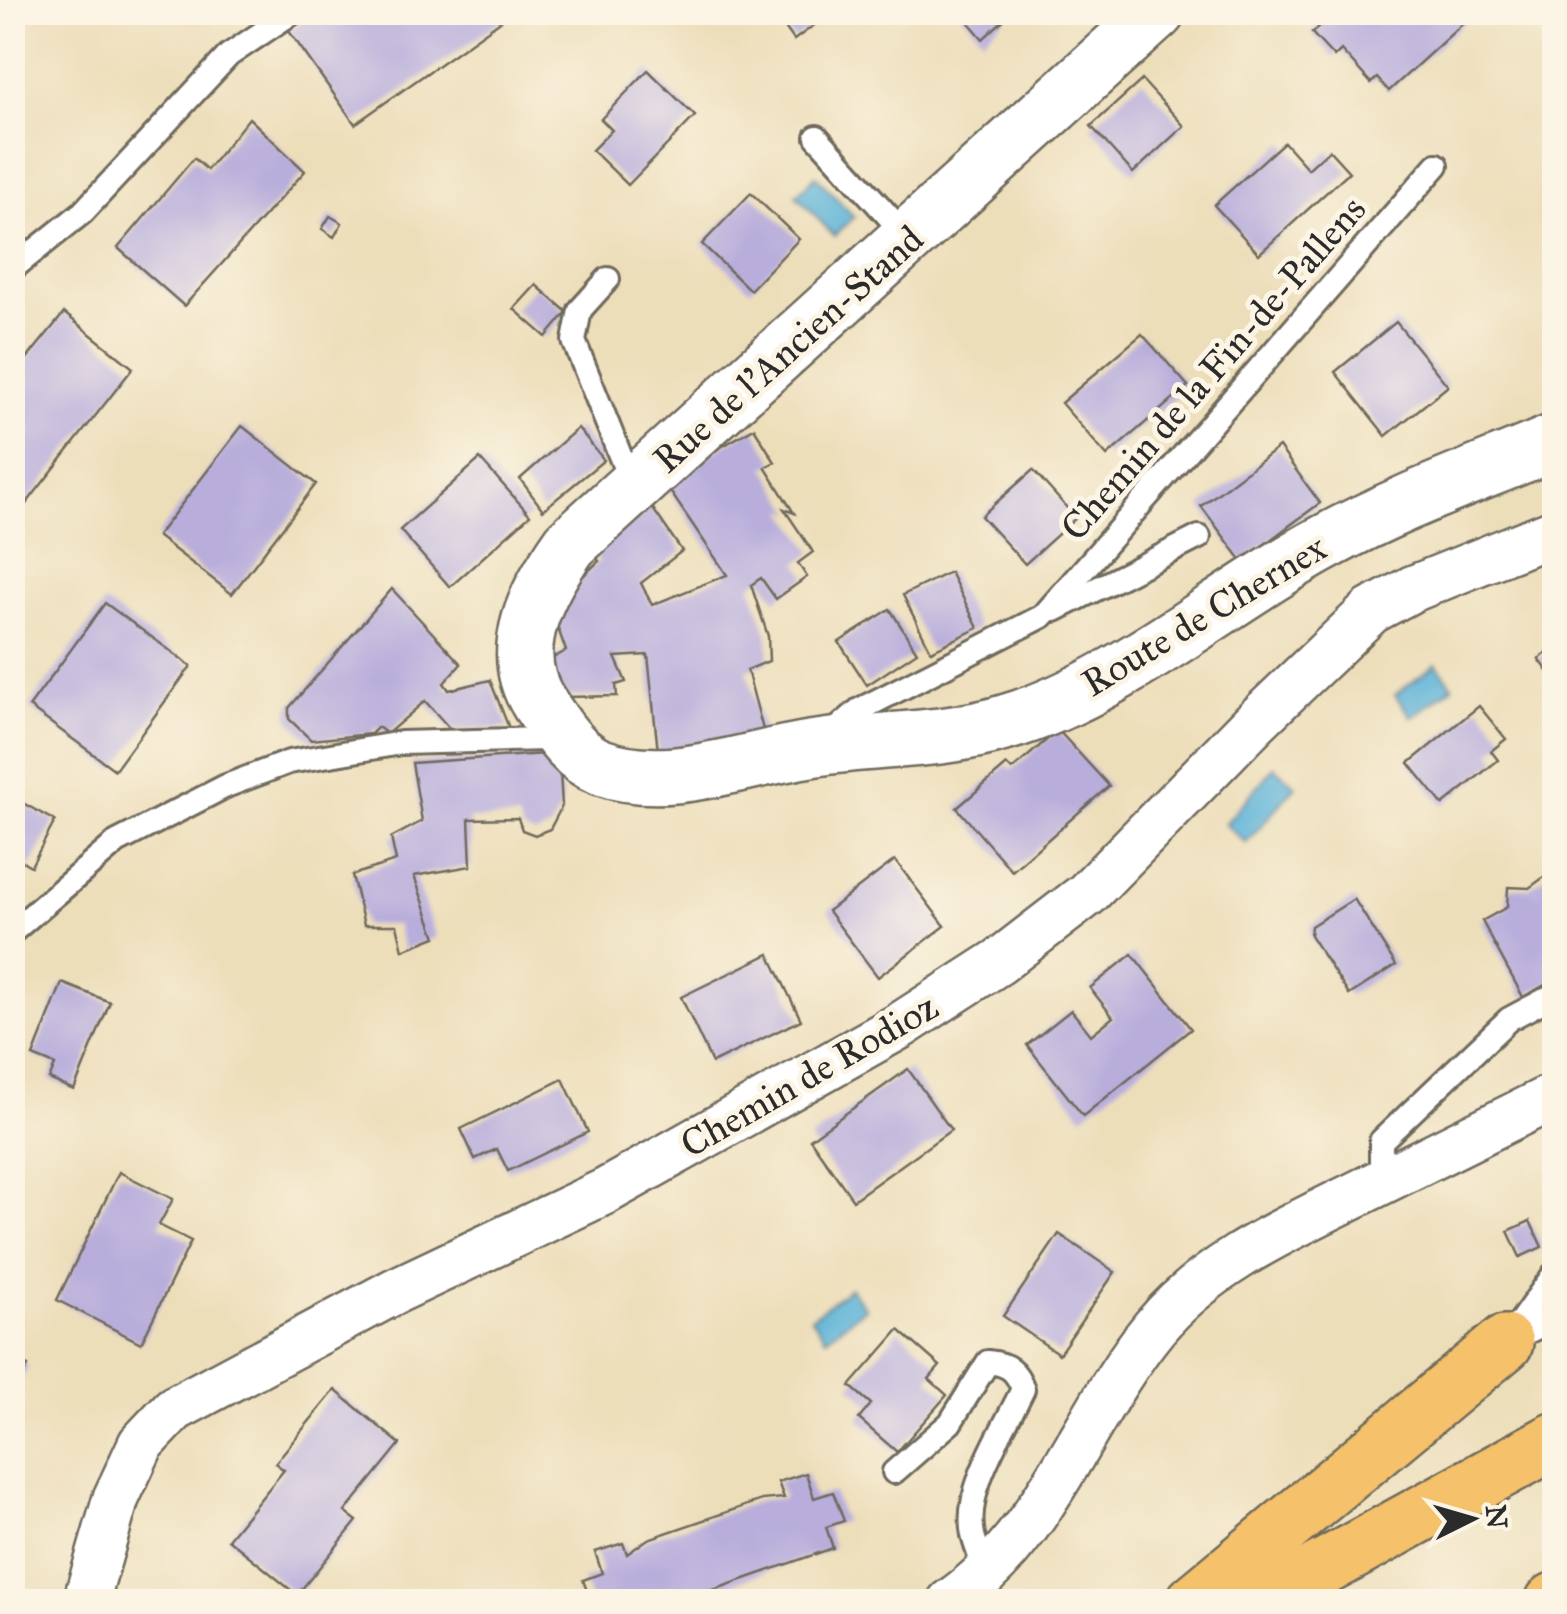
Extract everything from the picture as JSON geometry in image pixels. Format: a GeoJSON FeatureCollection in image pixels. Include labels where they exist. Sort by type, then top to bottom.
{"type":"FeatureCollection","features":[{"type":"Feature","properties":{"kind":"highway"},"geometry":{"type":"LineString","coordinates":[[1194,1602],[1350,1476],[1505,1343]]}},
{"type":"Feature","properties":{"kind":"highway"},"geometry":{"type":"LineString","coordinates":[[1261,1602],[1554,1441]]}},
{"type":"Feature","properties":{"kind":"street","name":"Rue de l'Ancien-Stand"},"geometry":{"type":"LineString","coordinates":[[558,732],[530,688],[523,660],[535,602],[570,544],[910,240],[1157,12]]}},
{"type":"Feature","properties":{"kind":"street","name":"Route de Chernex"},"geometry":{"type":"LineString","coordinates":[[558,732],[599,767],[641,775],[698,771],[814,748],[1004,724],[1114,675],[1327,541],[1554,442]]}},
{"type":"Feature","properties":{"kind":"street","name":"Chemin de Rodioz"},"geometry":{"type":"LineString","coordinates":[[86,1602],[116,1498],[141,1444],[174,1409],[395,1292],[606,1191],[898,1028],[1000,961],[1088,894],[1254,722],[1371,611],[1554,532]]}},
{"type":"Feature","properties":{"kind":"street"},"geometry":{"type":"LineString","coordinates":[[950,1602],[986,1572],[1030,1522],[1154,1328],[1204,1280],[1276,1234],[1554,1096]]}},
{"type":"Feature","properties":{"kind":"lane"},"geometry":{"type":"LineString","coordinates":[[12,269],[83,212],[229,54],[292,12]]}},
{"type":"Feature","properties":{"kind":"lane"},"geometry":{"type":"LineString","coordinates":[[817,138],[910,240]]}},
{"type":"Feature","properties":{"kind":"lane","name":"Chemin de la Fin-de-Pallens"},"geometry":{"type":"LineString","coordinates":[[1042,616],[1437,165]]}},
{"type":"Feature","properties":{"kind":"lane"},"geometry":{"type":"LineString","coordinates":[[608,279],[580,310],[574,341],[633,488]]}},
{"type":"Feature","properties":{"kind":"lane","name":"Chemin de la Fin-de-Pallens"},"geometry":{"type":"LineString","coordinates":[[814,748],[859,710],[1200,537]]}},
{"type":"Feature","properties":{"kind":"lane"},"geometry":{"type":"LineString","coordinates":[[12,932],[117,842],[208,794],[289,762],[402,743],[546,738],[558,732]]}},
{"type":"Feature","properties":{"kind":"lane"},"geometry":{"type":"LineString","coordinates":[[1381,1182],[1381,1142],[1509,1018],[1554,995]]}},
{"type":"Feature","properties":{"kind":"lane"},"geometry":{"type":"LineString","coordinates":[[1505,1343],[1554,1274]]}},
{"type":"Feature","properties":{"kind":"lane"},"geometry":{"type":"LineString","coordinates":[[1505,1343],[1554,1319]]}},
{"type":"Feature","properties":{"kind":"lane"},"geometry":{"type":"LineString","coordinates":[[894,1472],[950,1423],[988,1362],[1004,1364],[1018,1375],[1023,1389],[979,1485],[972,1514],[972,1534],[986,1572]]}},
{"type":"Feature","properties":{"kind":"water"},"geometry":{"type":"Polygon","coordinates":[[[816,176],[854,217],[834,236],[796,195],[816,176]]]}},
{"type":"Feature","properties":{"kind":"water"},"geometry":{"type":"Polygon","coordinates":[[[1436,664],[1453,686],[1412,717],[1395,695],[1436,664]]]}},
{"type":"Feature","properties":{"kind":"water"},"geometry":{"type":"Polygon","coordinates":[[[1274,767],[1296,786],[1246,843],[1225,824],[1274,767]]]}},
{"type":"Feature","properties":{"kind":"water"},"geometry":{"type":"Polygon","coordinates":[[[850,1288],[865,1308],[826,1338],[811,1318],[850,1288]]]}},
{"type":"Feature","properties":{"kind":"building"},"geometry":{"type":"Polygon","coordinates":[[[315,12],[509,15],[355,124],[289,31],[315,12]]]}},
{"type":"Feature","properties":{"kind":"building"},"geometry":{"type":"Polygon","coordinates":[[[774,12],[832,12],[794,40],[774,12]]]}},
{"type":"Feature","properties":{"kind":"building"},"geometry":{"type":"Polygon","coordinates":[[[960,12],[1012,12],[983,39],[960,12]]]}},
{"type":"Feature","properties":{"kind":"building"},"geometry":{"type":"Polygon","coordinates":[[[1335,12],[1468,12],[1471,16],[1389,91],[1377,78],[1371,83],[1341,50],[1334,57],[1312,33],[1335,12]]]}},
{"type":"Feature","properties":{"kind":"building"},"geometry":{"type":"Polygon","coordinates":[[[648,70],[695,116],[628,185],[592,150],[612,130],[601,119],[648,70]]]}},
{"type":"Feature","properties":{"kind":"building"},"geometry":{"type":"Polygon","coordinates":[[[1142,80],[1184,126],[1133,173],[1091,126],[1142,80]]]}},
{"type":"Feature","properties":{"kind":"building"},"geometry":{"type":"Polygon","coordinates":[[[249,118],[305,171],[184,306],[118,248],[194,158],[207,170],[249,118]]]}},
{"type":"Feature","properties":{"kind":"building"},"geometry":{"type":"Polygon","coordinates":[[[1284,142],[1308,169],[1329,150],[1349,172],[1259,254],[1214,205],[1284,142]]]}},
{"type":"Feature","properties":{"kind":"building"},"geometry":{"type":"Polygon","coordinates":[[[751,193],[799,239],[750,290],[702,244],[751,193]]]}},
{"type":"Feature","properties":{"kind":"building"},"geometry":{"type":"Polygon","coordinates":[[[330,216],[342,223],[334,237],[322,229],[330,216]]]}},
{"type":"Feature","properties":{"kind":"building"},"geometry":{"type":"Polygon","coordinates":[[[536,285],[567,312],[546,337],[514,309],[536,285]]]}},
{"type":"Feature","properties":{"kind":"building"},"geometry":{"type":"Polygon","coordinates":[[[64,313],[133,368],[19,513],[12,508],[12,377],[64,313]]]}},
{"type":"Feature","properties":{"kind":"building"},"geometry":{"type":"Polygon","coordinates":[[[1396,322],[1448,386],[1386,436],[1335,372],[1396,322]]]}},
{"type":"Feature","properties":{"kind":"building"},"geometry":{"type":"Polygon","coordinates":[[[1142,334],[1188,386],[1107,456],[1061,403],[1142,334]]]}},
{"type":"Feature","properties":{"kind":"building"},"geometry":{"type":"Polygon","coordinates":[[[242,426],[316,484],[232,594],[157,536],[242,426]]]}},
{"type":"Feature","properties":{"kind":"building"},"geometry":{"type":"Polygon","coordinates":[[[578,428],[604,460],[543,510],[520,479],[578,428]]]}},
{"type":"Feature","properties":{"kind":"building"},"geometry":{"type":"Polygon","coordinates":[[[754,428],[775,462],[765,467],[794,513],[784,509],[813,552],[798,563],[807,577],[776,599],[761,578],[751,585],[768,636],[769,661],[747,670],[766,741],[659,762],[648,655],[615,657],[626,682],[616,685],[617,696],[565,697],[544,663],[566,651],[553,614],[569,589],[599,561],[595,555],[649,503],[682,551],[641,583],[652,605],[727,575],[663,481],[754,428]]]}},
{"type":"Feature","properties":{"kind":"building"},"geometry":{"type":"Polygon","coordinates":[[[1279,447],[1320,503],[1242,561],[1201,506],[1279,447]]]}},
{"type":"Feature","properties":{"kind":"building"},"geometry":{"type":"Polygon","coordinates":[[[480,459],[530,515],[450,587],[400,530],[480,459]]]}},
{"type":"Feature","properties":{"kind":"building"},"geometry":{"type":"Polygon","coordinates":[[[1033,470],[1076,518],[1025,564],[981,516],[1033,470]]]}},
{"type":"Feature","properties":{"kind":"building"},"geometry":{"type":"Polygon","coordinates":[[[950,572],[978,628],[931,651],[903,595],[950,572]]]}},
{"type":"Feature","properties":{"kind":"building"},"geometry":{"type":"Polygon","coordinates":[[[392,589],[461,664],[444,683],[449,690],[490,680],[509,728],[451,730],[425,701],[387,734],[378,727],[371,734],[311,740],[289,719],[289,708],[392,589]]]}},
{"type":"Feature","properties":{"kind":"building"},"geometry":{"type":"Polygon","coordinates":[[[105,603],[191,666],[115,770],[29,707],[105,603]]]}},
{"type":"Feature","properties":{"kind":"building"},"geometry":{"type":"Polygon","coordinates":[[[890,609],[917,652],[867,685],[839,642],[890,609]]]}},
{"type":"Feature","properties":{"kind":"building"},"geometry":{"type":"Polygon","coordinates":[[[1554,647],[1554,679],[1539,659],[1554,647]]]}},
{"type":"Feature","properties":{"kind":"building"},"geometry":{"type":"Polygon","coordinates":[[[1479,706],[1506,739],[1491,751],[1498,760],[1443,805],[1409,763],[1479,706]]]}},
{"type":"Feature","properties":{"kind":"building"},"geometry":{"type":"Polygon","coordinates":[[[1058,730],[1109,786],[1012,871],[957,808],[1007,765],[1012,770],[1058,730]]]}},
{"type":"Feature","properties":{"kind":"building"},"geometry":{"type":"Polygon","coordinates":[[[559,753],[562,806],[550,829],[535,835],[522,830],[518,818],[469,819],[471,866],[414,876],[436,937],[403,950],[397,925],[364,925],[352,875],[396,861],[391,838],[422,821],[412,763],[559,753]]]}},
{"type":"Feature","properties":{"kind":"building"},"geometry":{"type":"Polygon","coordinates":[[[12,797],[55,821],[31,866],[20,860],[12,874],[12,797]]]}},
{"type":"Feature","properties":{"kind":"building"},"geometry":{"type":"Polygon","coordinates":[[[895,860],[945,926],[878,977],[828,911],[895,860]]]}},
{"type":"Feature","properties":{"kind":"building"},"geometry":{"type":"Polygon","coordinates":[[[1554,870],[1554,980],[1523,997],[1482,921],[1507,907],[1508,887],[1529,888],[1554,870]]]}},
{"type":"Feature","properties":{"kind":"building"},"geometry":{"type":"Polygon","coordinates":[[[1354,899],[1396,965],[1349,995],[1310,935],[1311,926],[1354,899]]]}},
{"type":"Feature","properties":{"kind":"building"},"geometry":{"type":"Polygon","coordinates":[[[769,954],[801,1020],[712,1063],[681,997],[769,954]]]}},
{"type":"Feature","properties":{"kind":"building"},"geometry":{"type":"Polygon","coordinates":[[[1132,954],[1191,1029],[1083,1116],[1027,1045],[1071,1010],[1091,1035],[1113,1017],[1090,988],[1132,954]]]}},
{"type":"Feature","properties":{"kind":"building"},"geometry":{"type":"Polygon","coordinates":[[[62,983],[110,1002],[74,1090],[49,1079],[55,1065],[33,1056],[62,983]]]}},
{"type":"Feature","properties":{"kind":"building"},"geometry":{"type":"Polygon","coordinates":[[[908,1069],[951,1130],[853,1200],[810,1139],[908,1069]]]}},
{"type":"Feature","properties":{"kind":"building"},"geometry":{"type":"Polygon","coordinates":[[[563,1079],[588,1132],[508,1171],[497,1149],[475,1159],[461,1129],[563,1079]]]}},
{"type":"Feature","properties":{"kind":"building"},"geometry":{"type":"Polygon","coordinates":[[[119,1172],[173,1199],[159,1225],[191,1241],[141,1343],[57,1300],[119,1172]]]}},
{"type":"Feature","properties":{"kind":"building"},"geometry":{"type":"Polygon","coordinates":[[[1530,1221],[1542,1247],[1520,1257],[1508,1231],[1530,1221]]]}},
{"type":"Feature","properties":{"kind":"building"},"geometry":{"type":"Polygon","coordinates":[[[1059,1234],[1115,1272],[1059,1354],[1003,1316],[1059,1234]]]}},
{"type":"Feature","properties":{"kind":"building"},"geometry":{"type":"Polygon","coordinates":[[[899,1330],[940,1366],[929,1379],[947,1395],[897,1452],[859,1419],[871,1404],[850,1386],[899,1330]]]}},
{"type":"Feature","properties":{"kind":"building"},"geometry":{"type":"Polygon","coordinates":[[[12,1357],[28,1366],[12,1396],[12,1357]]]}},
{"type":"Feature","properties":{"kind":"building"},"geometry":{"type":"Polygon","coordinates":[[[335,1390],[400,1444],[345,1512],[357,1521],[297,1595],[228,1539],[284,1470],[275,1463],[335,1390]]]}},
{"type":"Feature","properties":{"kind":"building"},"geometry":{"type":"Polygon","coordinates":[[[806,1473],[814,1498],[833,1492],[844,1521],[826,1527],[833,1548],[679,1602],[591,1602],[583,1580],[602,1573],[595,1552],[623,1543],[627,1554],[648,1539],[762,1500],[784,1498],[778,1482],[806,1473]]]}}]}
